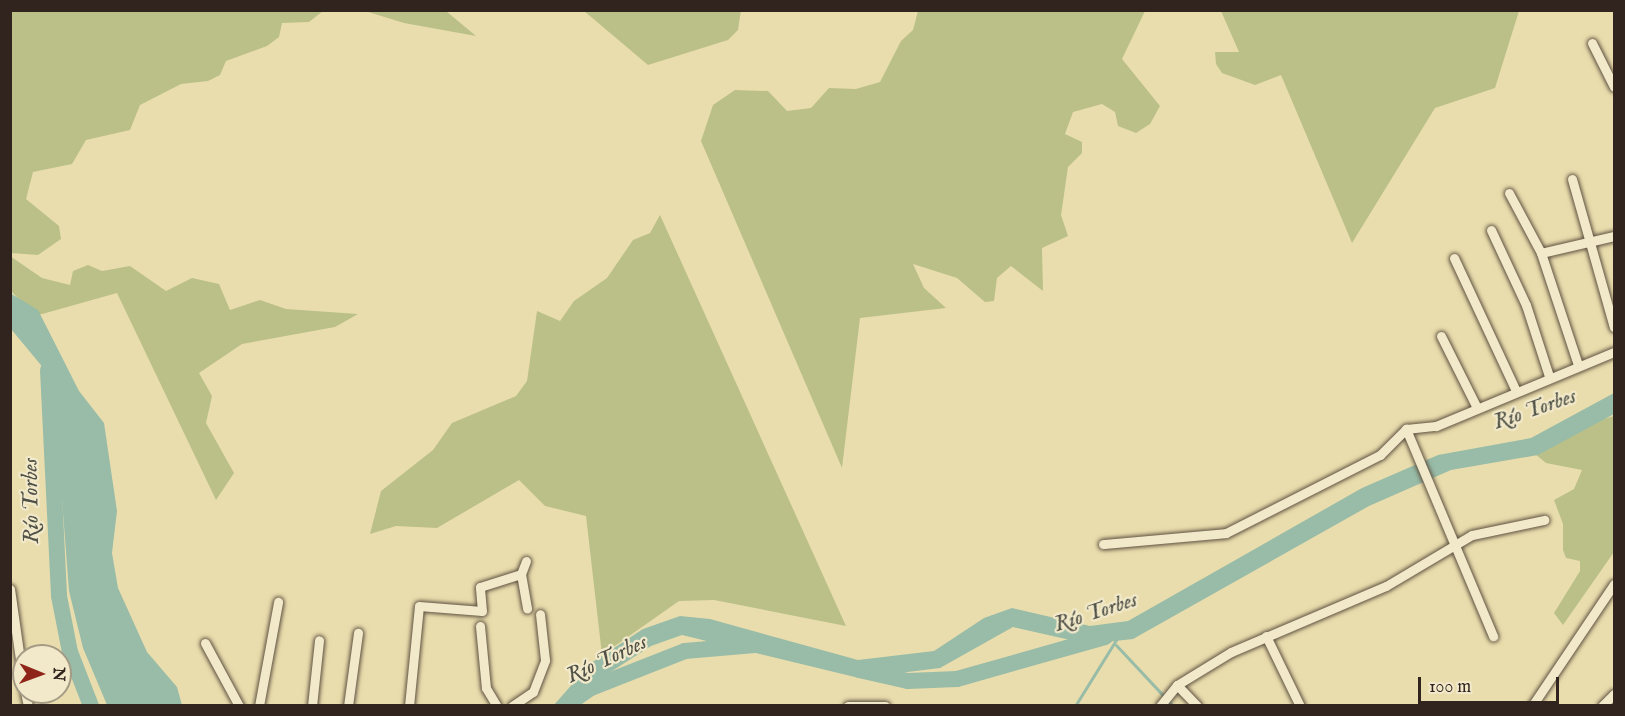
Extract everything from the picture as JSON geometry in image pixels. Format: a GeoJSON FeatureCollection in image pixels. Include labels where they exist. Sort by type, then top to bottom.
{"type":"FeatureCollection","features":[{"type":"Feature","properties":{"kind":"street"},"geometry":{"type":"LineString","coordinates":[[1592,43],[1614,87]]}},
{"type":"Feature","properties":{"kind":"street"},"geometry":{"type":"LineString","coordinates":[[1572,179],[1590,241],[1612,302],[1614,327]]}},
{"type":"Feature","properties":{"kind":"street"},"geometry":{"type":"LineString","coordinates":[[1509,193],[1541,253],[1578,365]]}},
{"type":"Feature","properties":{"kind":"street"},"geometry":{"type":"LineString","coordinates":[[1491,230],[1526,306],[1549,376]]}},
{"type":"Feature","properties":{"kind":"street"},"geometry":{"type":"LineString","coordinates":[[1541,253],[1614,236]]}},
{"type":"Feature","properties":{"kind":"street"},"geometry":{"type":"LineString","coordinates":[[1454,258],[1515,389]]}},
{"type":"Feature","properties":{"kind":"street"},"geometry":{"type":"LineString","coordinates":[[1441,336],[1477,408]]}},
{"type":"Feature","properties":{"kind":"street"},"geometry":{"type":"LineString","coordinates":[[1103,544],[1147,536],[1199,538],[1233,530],[1380,456],[1406,429],[1436,426],[1515,389],[1614,352]]}},
{"type":"Feature","properties":{"kind":"street"},"geometry":{"type":"LineString","coordinates":[[1406,429],[1493,636]]}},
{"type":"Feature","properties":{"kind":"street"},"geometry":{"type":"LineString","coordinates":[[1160,705],[1178,685],[1266,636],[1386,586],[1453,544],[1501,526],[1544,520]]}},
{"type":"Feature","properties":{"kind":"street"},"geometry":{"type":"LineString","coordinates":[[526,561],[521,574],[526,608]]}},
{"type":"Feature","properties":{"kind":"street"},"geometry":{"type":"LineString","coordinates":[[410,705],[419,606],[482,612],[480,587],[521,574]]}},
{"type":"Feature","properties":{"kind":"street"},"geometry":{"type":"LineString","coordinates":[[1532,705],[1614,584]]}},
{"type":"Feature","properties":{"kind":"street"},"geometry":{"type":"LineString","coordinates":[[10,589],[18,644]]}},
{"type":"Feature","properties":{"kind":"street"},"geometry":{"type":"LineString","coordinates":[[260,705],[278,602]]}},
{"type":"Feature","properties":{"kind":"street"},"geometry":{"type":"LineString","coordinates":[[512,705],[533,692],[545,660],[540,614]]}},
{"type":"Feature","properties":{"kind":"street"},"geometry":{"type":"LineString","coordinates":[[480,626],[486,688],[497,705]]}},
{"type":"Feature","properties":{"kind":"street"},"geometry":{"type":"LineString","coordinates":[[348,705],[358,633]]}},
{"type":"Feature","properties":{"kind":"street"},"geometry":{"type":"LineString","coordinates":[[1266,636],[1300,705]]}},
{"type":"Feature","properties":{"kind":"street"},"geometry":{"type":"LineString","coordinates":[[312,705],[319,640]]}},
{"type":"Feature","properties":{"kind":"street"},"geometry":{"type":"LineString","coordinates":[[205,643],[239,705]]}},
{"type":"Feature","properties":{"kind":"street"},"geometry":{"type":"LineString","coordinates":[[1178,685],[1197,705]]}},
{"type":"Feature","properties":{"kind":"street"},"geometry":{"type":"LineString","coordinates":[[1602,705],[1614,694]]}},
{"type":"Feature","properties":{"kind":"street"},"geometry":{"type":"LineString","coordinates":[[848,705],[885,705]]}},
{"type":"Feature","properties":{"kind":"green space"},"geometry":{"type":"Polygon","coordinates":[[[11,10],[323,11],[309,22],[282,23],[279,37],[267,46],[226,61],[220,75],[208,81],[181,84],[140,105],[130,130],[86,140],[72,164],[33,172],[26,199],[59,226],[61,239],[38,255],[11,253],[11,10]]]}},
{"type":"Feature","properties":{"kind":"green space"},"geometry":{"type":"Polygon","coordinates":[[[741,10],[738,30],[728,40],[648,65],[584,11],[741,10]]]}},
{"type":"Feature","properties":{"kind":"green space"},"geometry":{"type":"Polygon","coordinates":[[[1221,10],[1519,11],[1495,88],[1435,108],[1352,243],[1281,75],[1255,85],[1222,73],[1216,64],[1215,52],[1239,52],[1221,10]]]}},
{"type":"Feature","properties":{"kind":"green space"},"geometry":{"type":"Polygon","coordinates":[[[365,11],[446,11],[476,36],[404,23],[365,11]]]}},
{"type":"Feature","properties":{"kind":"green space"},"geometry":{"type":"Polygon","coordinates":[[[918,11],[1145,11],[1122,59],[1160,106],[1150,124],[1136,133],[1118,126],[1115,112],[1102,104],[1073,112],[1065,134],[1082,142],[1082,153],[1068,167],[1061,215],[1068,236],[1042,248],[1043,291],[1011,266],[997,278],[994,301],[985,302],[957,278],[913,264],[924,288],[946,308],[860,318],[842,468],[701,141],[713,105],[735,90],[768,91],[787,111],[811,108],[829,88],[856,89],[880,82],[901,41],[913,30],[918,11]]]}},
{"type":"Feature","properties":{"kind":"green space"},"geometry":{"type":"Polygon","coordinates":[[[660,215],[846,626],[714,600],[679,601],[602,655],[586,516],[545,506],[519,480],[437,528],[396,526],[370,534],[381,491],[433,450],[452,423],[516,396],[527,381],[537,311],[560,321],[574,301],[607,278],[633,240],[650,233],[660,215]]]}},
{"type":"Feature","properties":{"kind":"green space"},"geometry":{"type":"Polygon","coordinates":[[[10,256],[42,278],[70,285],[73,271],[88,265],[102,271],[130,266],[166,291],[192,278],[219,284],[230,310],[260,300],[286,309],[358,314],[335,327],[242,344],[199,373],[212,396],[206,423],[234,473],[216,500],[117,293],[35,316],[11,291],[10,256]]]}},
{"type":"Feature","properties":{"kind":"green space"},"geometry":{"type":"Polygon","coordinates":[[[1614,416],[1614,552],[1563,625],[1554,613],[1580,571],[1580,561],[1566,558],[1563,550],[1563,524],[1554,500],[1574,489],[1582,470],[1546,463],[1535,454],[1573,428],[1614,416]]]}},
{"type":"Feature","properties":{"kind":"water"},"geometry":{"type":"Polygon","coordinates":[[[10,293],[38,310],[79,391],[104,423],[117,511],[112,553],[118,588],[147,652],[177,687],[182,705],[107,705],[83,648],[69,591],[55,408],[45,370],[11,329],[10,293]]]}},
{"type":"Feature","properties":{"kind":"water"},"geometry":{"type":"Polygon","coordinates":[[[1614,393],[1614,414],[1538,455],[1451,470],[1369,506],[1133,639],[1088,644],[1013,627],[940,668],[859,678],[682,635],[651,646],[609,673],[576,705],[553,706],[591,663],[643,629],[680,616],[710,619],[858,660],[934,651],[984,618],[1012,608],[1090,626],[1128,621],[1362,488],[1438,455],[1531,438],[1614,393]]]}},
{"type":"Feature","properties":{"kind":"waterway","name":"Río Torbes"},"geometry":{"type":"LineString","coordinates":[[48,370],[59,596],[70,652],[91,706]]}},
{"type":"Feature","properties":{"kind":"waterway","name":"Río Torbes"},"geometry":{"type":"LineString","coordinates":[[859,670],[908,681],[957,679],[1105,637]]}},
{"type":"Feature","properties":{"kind":"waterway"},"geometry":{"type":"LineString","coordinates":[[1075,706],[1116,640]]}},
{"type":"Feature","properties":{"kind":"waterway","name":"Río Torbes"},"geometry":{"type":"LineString","coordinates":[[565,706],[591,688],[685,651],[755,645]]}},
{"type":"Feature","properties":{"kind":"waterway"},"geometry":{"type":"LineString","coordinates":[[1116,645],[1173,706]]}}]}
